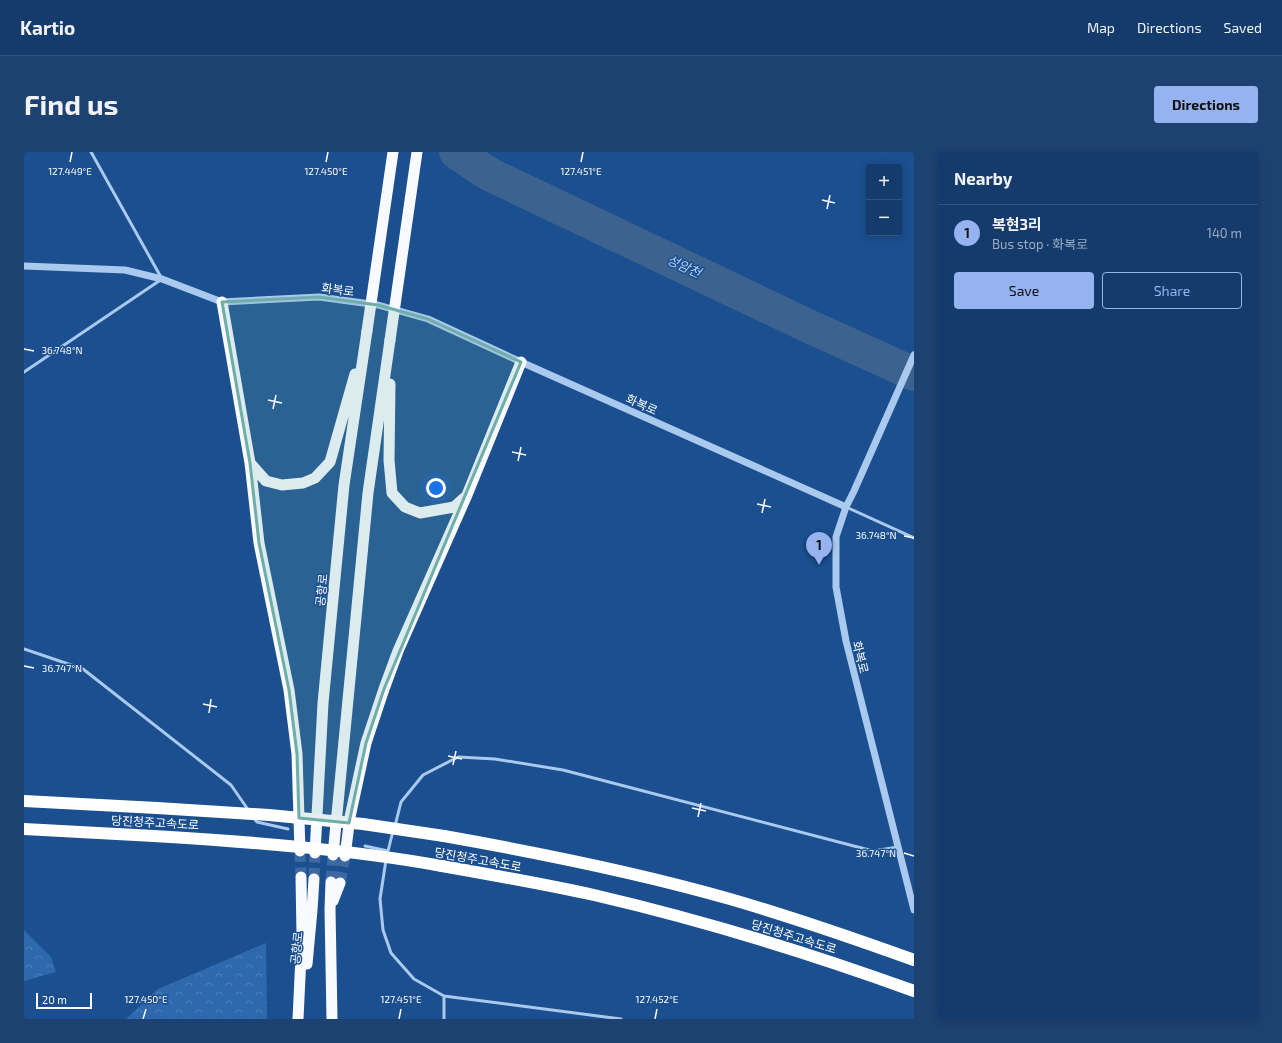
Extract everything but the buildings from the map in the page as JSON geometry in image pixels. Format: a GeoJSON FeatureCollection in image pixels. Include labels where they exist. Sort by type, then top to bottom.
{"type":"FeatureCollection","features":[{"type":"Feature","properties":{"kind":"highway"},"geometry":{"type":"LineString","coordinates":[[250,463],[266,481],[282,484],[303,483],[315,478],[330,462],[367,331],[393,152]]}},
{"type":"Feature","properties":{"kind":"highway"},"geometry":{"type":"LineString","coordinates":[[333,855],[368,493],[417,152]]}},
{"type":"Feature","properties":{"kind":"highway"},"geometry":{"type":"LineString","coordinates":[[222,302],[250,463],[259,543],[289,690],[297,754],[300,852]]}},
{"type":"Feature","properties":{"kind":"highway","name":"공항로"},"geometry":{"type":"LineString","coordinates":[[315,853],[323,696],[344,485],[367,331]]}},
{"type":"Feature","properties":{"kind":"highway"},"geometry":{"type":"LineString","coordinates":[[390,340],[389,460],[392,493],[405,507],[420,513],[454,508],[467,495]]}},
{"type":"Feature","properties":{"kind":"highway"},"geometry":{"type":"LineString","coordinates":[[344,856],[350,817],[372,722],[398,651],[467,495],[521,362]]}},
{"type":"Feature","properties":{"kind":"highway","name":"당진청주고속도로"},"geometry":{"type":"LineString","coordinates":[[24,802],[269,815],[347,823],[444,836],[551,856],[642,876],[730,899],[812,924],[914,960]]}},
{"type":"Feature","properties":{"kind":"highway","name":"당진청주고속도로"},"geometry":{"type":"LineString","coordinates":[[24,829],[241,842],[328,849],[410,860],[587,894],[624,903],[774,944],[914,990]]}},
{"type":"Feature","properties":{"kind":"highway"},"geometry":{"type":"LineString","coordinates":[[298,1019],[302,935],[301,877]]}},
{"type":"Feature","properties":{"kind":"highway","name":"공항로"},"geometry":{"type":"LineString","coordinates":[[302,1019],[314,879]]}},
{"type":"Feature","properties":{"kind":"highway"},"geometry":{"type":"LineString","coordinates":[[332,1019],[330,909],[335,883]]}},
{"type":"Feature","properties":{"kind":"street","name":"화복로"},"geometry":{"type":"LineString","coordinates":[[24,266],[125,270],[162,279],[222,302],[319,297],[378,305],[428,319],[846,507],[836,537],[836,587],[846,641],[914,910]]}},
{"type":"Feature","properties":{"kind":"street"},"geometry":{"type":"LineString","coordinates":[[846,507],[914,355]]}},
{"type":"Feature","properties":{"kind":"lane"},"geometry":{"type":"LineString","coordinates":[[24,372],[162,279],[91,152]]}},
{"type":"Feature","properties":{"kind":"lane"},"geometry":{"type":"LineString","coordinates":[[846,507],[914,538]]}},
{"type":"Feature","properties":{"kind":"lane"},"geometry":{"type":"LineString","coordinates":[[24,649],[83,669],[231,785],[257,822],[288,829]]}},
{"type":"Feature","properties":{"kind":"lane"},"geometry":{"type":"LineString","coordinates":[[621,1019],[444,996],[414,979],[391,952],[383,930],[380,899],[388,851],[401,802],[423,775],[458,757],[495,759],[563,770],[873,851],[898,847]]}},
{"type":"Feature","properties":{"kind":"lane"},"geometry":{"type":"LineString","coordinates":[[365,846],[388,851]]}},
{"type":"Feature","properties":{"kind":"lane"},"geometry":{"type":"LineString","coordinates":[[444,996],[444,1019]]}},
{"type":"Feature","properties":{"kind":"highlighted area"},"geometry":{"type":"Polygon","coordinates":[[[319,297],[378,305],[428,319],[521,362],[384,689],[366,743],[349,823],[299,818],[297,754],[289,690],[259,543],[250,463],[222,302],[319,297]]]}},
{"type":"Feature","properties":{"kind":"green space"},"geometry":{"type":"Polygon","coordinates":[[[24,930],[51,957],[56,972],[24,981],[24,930]]]}},
{"type":"Feature","properties":{"kind":"green space"},"geometry":{"type":"Polygon","coordinates":[[[266,943],[267,1019],[126,1019],[158,989],[266,943]]]}},
{"type":"Feature","properties":{"kind":"waterway","name":"성암천"},"geometry":{"type":"LineString","coordinates":[[456,152],[489,174],[804,324],[914,374]]}},
{"type":"Feature","properties":{"kind":"tunnel"},"geometry":{"type":"LineString","coordinates":[[300,851],[301,877]]}},
{"type":"Feature","properties":{"kind":"tunnel"},"geometry":{"type":"LineString","coordinates":[[314,879],[315,853]]}},
{"type":"Feature","properties":{"kind":"tunnel"},"geometry":{"type":"LineString","coordinates":[[331,882],[333,855]]}},
{"type":"Feature","properties":{"kind":"tunnel"},"geometry":{"type":"LineString","coordinates":[[340,883],[345,856]]}},
{"type":"Feature","properties":{"kind":"place","name":"복현3리"},"geometry":{"type":"Point","coordinates":[819,565]}}]}
